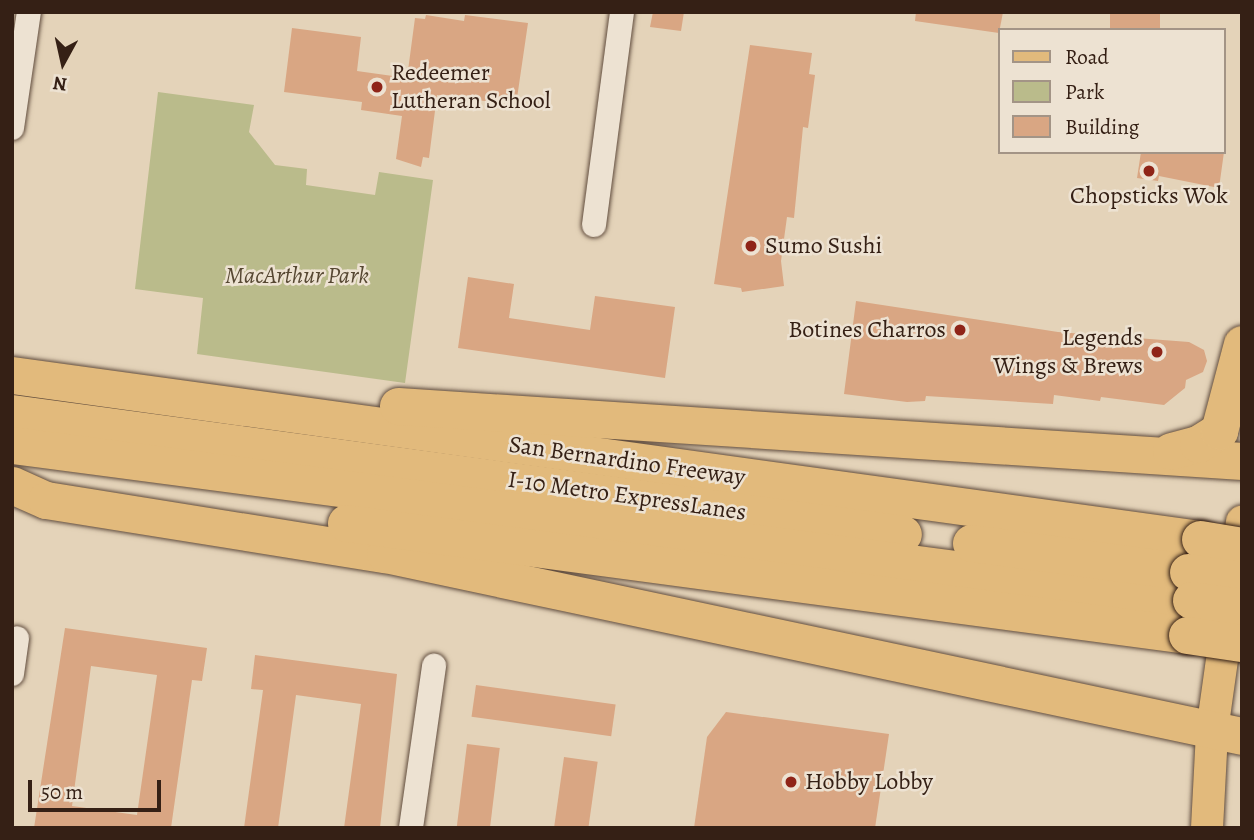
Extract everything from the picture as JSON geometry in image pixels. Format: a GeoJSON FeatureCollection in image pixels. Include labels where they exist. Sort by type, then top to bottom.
{"type":"FeatureCollection","features":[{"type":"Feature","properties":{"kind":"highway"},"geometry":{"type":"LineString","coordinates":[[1159,454],[1198,444],[1219,430],[1242,344]]}},
{"type":"Feature","properties":{"kind":"highway","name":"San Bernardino Freeway"},"geometry":{"type":"LineString","coordinates":[[12,376],[142,392],[907,502],[1192,587],[1242,643]]}},
{"type":"Feature","properties":{"kind":"highway"},"geometry":{"type":"LineString","coordinates":[[142,392],[194,381],[372,404],[1242,461]]}},
{"type":"Feature","properties":{"kind":"highway","name":"I-10 Metro ExpressLanes"},"geometry":{"type":"LineString","coordinates":[[12,413],[415,467],[1192,587],[1242,607]]}},
{"type":"Feature","properties":{"kind":"highway","name":"I-10 Metro ExpressLanes"},"geometry":{"type":"LineString","coordinates":[[12,445],[328,488],[1192,587],[1242,580]]}},
{"type":"Feature","properties":{"kind":"highway"},"geometry":{"type":"LineString","coordinates":[[415,467],[907,502]]}},
{"type":"Feature","properties":{"kind":"highway","name":"San Bernardino Freeway"},"geometry":{"type":"LineString","coordinates":[[12,475],[546,551],[1192,587],[1242,545]]}},
{"type":"Feature","properties":{"kind":"highway"},"geometry":{"type":"LineString","coordinates":[[12,485],[47,500],[385,554],[1227,733]]}},
{"type":"Feature","properties":{"kind":"highway"},"geometry":{"type":"LineString","coordinates":[[328,488],[546,551]]}},
{"type":"Feature","properties":{"kind":"main road"},"geometry":{"type":"LineString","coordinates":[[1207,828],[1227,733],[1242,522]]}},
{"type":"Feature","properties":{"kind":"street"},"geometry":{"type":"LineString","coordinates":[[12,128],[29,12]]}},
{"type":"Feature","properties":{"kind":"street"},"geometry":{"type":"LineString","coordinates":[[594,225],[622,12]]}},
{"type":"Feature","properties":{"kind":"street"},"geometry":{"type":"LineString","coordinates":[[12,674],[17,638]]}},
{"type":"Feature","properties":{"kind":"street"},"geometry":{"type":"LineString","coordinates":[[411,828],[434,666]]}},
{"type":"Feature","properties":{"kind":"green space","name":"MacArthur Park"},"geometry":{"type":"Polygon","coordinates":[[[158,92],[254,105],[249,132],[275,165],[307,169],[306,185],[375,195],[379,172],[433,180],[405,383],[197,354],[203,298],[135,289],[158,92]]]}},
{"type":"Feature","properties":{"kind":"building"},"geometry":{"type":"Polygon","coordinates":[[[653,12],[684,12],[681,31],[650,27],[653,12]]]}},
{"type":"Feature","properties":{"kind":"building"},"geometry":{"type":"Polygon","coordinates":[[[916,12],[1003,12],[998,33],[915,21],[916,12]]]}},
{"type":"Feature","properties":{"kind":"building"},"geometry":{"type":"Polygon","coordinates":[[[1110,12],[1160,12],[1160,28],[1110,28],[1110,12]]]}},
{"type":"Feature","properties":{"kind":"building"},"geometry":{"type":"Polygon","coordinates":[[[426,15],[464,21],[465,15],[528,23],[516,105],[437,95],[429,158],[423,157],[421,167],[396,159],[402,116],[361,110],[362,102],[284,92],[292,28],[361,37],[357,71],[407,78],[415,18],[425,19],[426,15]]]}},
{"type":"Feature","properties":{"kind":"building"},"geometry":{"type":"Polygon","coordinates":[[[750,45],[812,53],[809,74],[815,75],[808,128],[803,127],[794,218],[787,217],[781,261],[784,286],[742,292],[741,288],[714,284],[750,45]]]}},
{"type":"Feature","properties":{"kind":"building"},"geometry":{"type":"Polygon","coordinates":[[[1141,154],[1224,154],[1219,188],[1159,176],[1158,181],[1137,178],[1141,154]]]}},
{"type":"Feature","properties":{"kind":"building"},"geometry":{"type":"Polygon","coordinates":[[[468,277],[514,284],[509,318],[590,330],[595,296],[675,307],[665,378],[458,348],[468,277]]]}},
{"type":"Feature","properties":{"kind":"building"},"geometry":{"type":"Polygon","coordinates":[[[856,301],[1058,332],[1189,342],[1204,350],[1207,361],[1203,372],[1186,380],[1185,388],[1164,405],[1101,397],[1100,401],[1054,395],[1053,404],[926,396],[925,401],[907,402],[844,394],[856,301]]]}},
{"type":"Feature","properties":{"kind":"building"},"geometry":{"type":"Polygon","coordinates":[[[65,628],[207,648],[202,681],[192,680],[171,828],[34,828],[65,628]],[[91,666],[72,806],[137,815],[157,675],[91,666]]]}},
{"type":"Feature","properties":{"kind":"building"},"geometry":{"type":"Polygon","coordinates":[[[255,655],[397,674],[380,828],[344,828],[361,704],[296,695],[278,828],[244,828],[263,690],[251,689],[255,655]]]}},
{"type":"Feature","properties":{"kind":"building"},"geometry":{"type":"Polygon","coordinates":[[[476,685],[616,705],[611,736],[472,717],[476,685]]]}},
{"type":"Feature","properties":{"kind":"building","name":"Hobby Lobby"},"geometry":{"type":"Polygon","coordinates":[[[726,712],[889,734],[875,828],[694,828],[707,737],[726,712]]]}},
{"type":"Feature","properties":{"kind":"building"},"geometry":{"type":"Polygon","coordinates":[[[467,744],[500,748],[490,828],[457,828],[467,744]]]}},
{"type":"Feature","properties":{"kind":"building"},"geometry":{"type":"Polygon","coordinates":[[[564,757],[598,762],[588,828],[554,828],[564,757]]]}},
{"type":"Feature","properties":{"kind":"place","name":"Redeemer Lutheran School"},"geometry":{"type":"Point","coordinates":[377,87]}},
{"type":"Feature","properties":{"kind":"place","name":"Chopsticks Wok"},"geometry":{"type":"Point","coordinates":[1149,171]}},
{"type":"Feature","properties":{"kind":"place","name":"Sumo Sushi"},"geometry":{"type":"Point","coordinates":[751,246]}},
{"type":"Feature","properties":{"kind":"place","name":"Botines Charros"},"geometry":{"type":"Point","coordinates":[960,330]}},
{"type":"Feature","properties":{"kind":"place","name":"Legends Wings & Brews"},"geometry":{"type":"Point","coordinates":[1157,352]}},
{"type":"Feature","properties":{"kind":"place","name":"Hobby Lobby"},"geometry":{"type":"Point","coordinates":[791,782]}}]}
